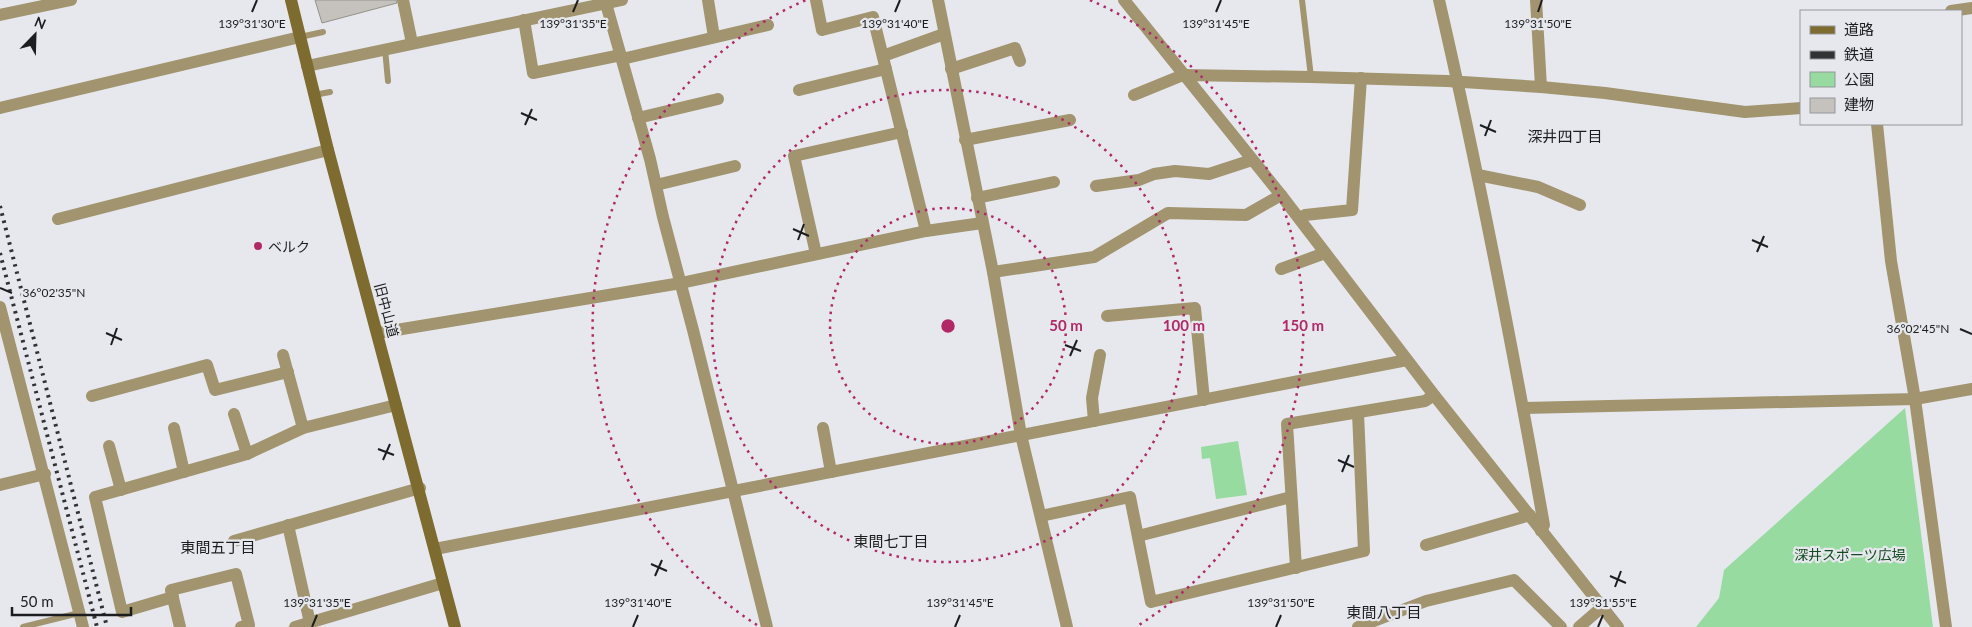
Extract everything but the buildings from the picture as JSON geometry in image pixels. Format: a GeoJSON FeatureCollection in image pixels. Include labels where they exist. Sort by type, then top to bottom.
{"type":"FeatureCollection","features":[{"type":"Feature","properties":{"kind":"main road","name":"旧中山道"},"geometry":{"type":"LineString","coordinates":[[291,0],[328,150],[420,488],[455,627]]}},
{"type":"Feature","properties":{"kind":"street"},"geometry":{"type":"LineString","coordinates":[[0,15],[71,0]]}},
{"type":"Feature","properties":{"kind":"street"},"geometry":{"type":"LineString","coordinates":[[403,0],[412,44]]}},
{"type":"Feature","properties":{"kind":"street"},"geometry":{"type":"LineString","coordinates":[[307,66],[622,0]]}},
{"type":"Feature","properties":{"kind":"street"},"geometry":{"type":"LineString","coordinates":[[708,0],[714,38]]}},
{"type":"Feature","properties":{"kind":"street"},"geometry":{"type":"LineString","coordinates":[[816,0],[822,30],[873,17],[926,231]]}},
{"type":"Feature","properties":{"kind":"street"},"geometry":{"type":"LineString","coordinates":[[938,0],[993,272],[1021,436],[1068,627]]}},
{"type":"Feature","properties":{"kind":"street"},"geometry":{"type":"LineString","coordinates":[[1124,0],[1282,195],[1434,395],[1618,627]]}},
{"type":"Feature","properties":{"kind":"street"},"geometry":{"type":"LineString","coordinates":[[1439,0],[1478,175],[1523,408],[1544,526],[1541,531]]}},
{"type":"Feature","properties":{"kind":"street"},"geometry":{"type":"LineString","coordinates":[[1536,0],[1541,87]]}},
{"type":"Feature","properties":{"kind":"street"},"geometry":{"type":"LineString","coordinates":[[606,2],[656,185],[767,627]]}},
{"type":"Feature","properties":{"kind":"street"},"geometry":{"type":"LineString","coordinates":[[1958,10],[1972,8]]}},
{"type":"Feature","properties":{"kind":"street"},"geometry":{"type":"LineString","coordinates":[[524,20],[534,73],[714,38],[768,25]]}},
{"type":"Feature","properties":{"kind":"street"},"geometry":{"type":"LineString","coordinates":[[883,56],[944,34]]}},
{"type":"Feature","properties":{"kind":"street"},"geometry":{"type":"LineString","coordinates":[[0,108],[300,37]]}},
{"type":"Feature","properties":{"kind":"street"},"geometry":{"type":"LineString","coordinates":[[951,68],[1015,48],[1020,61]]}},
{"type":"Feature","properties":{"kind":"street"},"geometry":{"type":"LineString","coordinates":[[799,90],[886,69]]}},
{"type":"Feature","properties":{"kind":"street"},"geometry":{"type":"LineString","coordinates":[[1134,95],[1183,75],[1311,77],[1541,87],[1605,93],[1744,112],[1800,108]]}},
{"type":"Feature","properties":{"kind":"street"},"geometry":{"type":"LineString","coordinates":[[1299,218],[1305,215],[1352,210],[1361,78]]}},
{"type":"Feature","properties":{"kind":"street"},"geometry":{"type":"LineString","coordinates":[[638,118],[718,99]]}},
{"type":"Feature","properties":{"kind":"street"},"geometry":{"type":"LineString","coordinates":[[965,140],[1070,120]]}},
{"type":"Feature","properties":{"kind":"street"},"geometry":{"type":"LineString","coordinates":[[1878,125],[1891,261],[1915,399],[1946,627]]}},
{"type":"Feature","properties":{"kind":"street"},"geometry":{"type":"LineString","coordinates":[[816,254],[794,156],[902,132]]}},
{"type":"Feature","properties":{"kind":"street"},"geometry":{"type":"LineString","coordinates":[[58,220],[328,150]]}},
{"type":"Feature","properties":{"kind":"street"},"geometry":{"type":"LineString","coordinates":[[1096,186],[1139,180],[1154,174],[1175,171],[1209,174],[1252,160]]}},
{"type":"Feature","properties":{"kind":"street"},"geometry":{"type":"LineString","coordinates":[[656,185],[735,166]]}},
{"type":"Feature","properties":{"kind":"street"},"geometry":{"type":"LineString","coordinates":[[1478,175],[1538,187],[1580,205]]}},
{"type":"Feature","properties":{"kind":"street"},"geometry":{"type":"LineString","coordinates":[[977,198],[1054,182]]}},
{"type":"Feature","properties":{"kind":"street"},"geometry":{"type":"LineString","coordinates":[[993,272],[1094,257],[1168,212],[1246,215],[1282,195]]}},
{"type":"Feature","properties":{"kind":"street"},"geometry":{"type":"LineString","coordinates":[[378,334],[681,283],[926,231],[982,223]]}},
{"type":"Feature","properties":{"kind":"street"},"geometry":{"type":"LineString","coordinates":[[1281,269],[1325,253]]}},
{"type":"Feature","properties":{"kind":"street"},"geometry":{"type":"LineString","coordinates":[[0,307],[45,474],[83,627]]}},
{"type":"Feature","properties":{"kind":"street"},"geometry":{"type":"LineString","coordinates":[[1106,316],[1196,308],[1204,400]]}},
{"type":"Feature","properties":{"kind":"street"},"geometry":{"type":"LineString","coordinates":[[283,355],[303,428]]}},
{"type":"Feature","properties":{"kind":"street"},"geometry":{"type":"LineString","coordinates":[[1094,421],[1092,398],[1100,355]]}},
{"type":"Feature","properties":{"kind":"street"},"geometry":{"type":"LineString","coordinates":[[435,549],[1407,360]]}},
{"type":"Feature","properties":{"kind":"street"},"geometry":{"type":"LineString","coordinates":[[92,396],[207,365],[215,390],[288,372]]}},
{"type":"Feature","properties":{"kind":"street"},"geometry":{"type":"LineString","coordinates":[[1523,408],[1915,399],[1972,389]]}},
{"type":"Feature","properties":{"kind":"street"},"geometry":{"type":"LineString","coordinates":[[1296,568],[1287,424],[1425,401],[1434,395]]}},
{"type":"Feature","properties":{"kind":"street"},"geometry":{"type":"LineString","coordinates":[[173,597],[122,612],[95,497],[247,454],[303,428],[396,405]]}},
{"type":"Feature","properties":{"kind":"street"},"geometry":{"type":"LineString","coordinates":[[1041,516],[1130,497],[1151,602],[1364,551],[1358,412]]}},
{"type":"Feature","properties":{"kind":"street"},"geometry":{"type":"LineString","coordinates":[[234,414],[247,454]]}},
{"type":"Feature","properties":{"kind":"street"},"geometry":{"type":"LineString","coordinates":[[174,428],[184,472]]}},
{"type":"Feature","properties":{"kind":"street"},"geometry":{"type":"LineString","coordinates":[[823,428],[831,472]]}},
{"type":"Feature","properties":{"kind":"street"},"geometry":{"type":"LineString","coordinates":[[110,446],[121,490]]}},
{"type":"Feature","properties":{"kind":"street"},"geometry":{"type":"LineString","coordinates":[[0,485],[45,474]]}},
{"type":"Feature","properties":{"kind":"street"},"geometry":{"type":"LineString","coordinates":[[234,541],[420,488]]}},
{"type":"Feature","properties":{"kind":"street"},"geometry":{"type":"LineString","coordinates":[[1138,536],[1292,496]]}},
{"type":"Feature","properties":{"kind":"street"},"geometry":{"type":"LineString","coordinates":[[1426,544],[1530,515]]}},
{"type":"Feature","properties":{"kind":"street"},"geometry":{"type":"LineString","coordinates":[[288,525],[310,622]]}},
{"type":"Feature","properties":{"kind":"street"},"geometry":{"type":"LineString","coordinates":[[180,627],[171,590],[236,574],[247,626]]}},
{"type":"Feature","properties":{"kind":"street"},"geometry":{"type":"LineString","coordinates":[[1358,627],[1426,602],[1514,580],[1561,627]]}},
{"type":"Feature","properties":{"kind":"street"},"geometry":{"type":"LineString","coordinates":[[295,627],[444,583]]}},
{"type":"Feature","properties":{"kind":"street"},"geometry":{"type":"LineString","coordinates":[[1579,627],[1602,608]]}},
{"type":"Feature","properties":{"kind":"lane"},"geometry":{"type":"LineString","coordinates":[[1302,0],[1311,77]]}},
{"type":"Feature","properties":{"kind":"lane"},"geometry":{"type":"LineString","coordinates":[[300,37],[324,32]]}},
{"type":"Feature","properties":{"kind":"lane"},"geometry":{"type":"LineString","coordinates":[[385,49],[388,81]]}},
{"type":"Feature","properties":{"kind":"lane"},"geometry":{"type":"LineString","coordinates":[[314,95],[330,92]]}},
{"type":"Feature","properties":{"kind":"lane"},"geometry":{"type":"LineString","coordinates":[[23,627],[79,613]]}},
{"type":"Feature","properties":{"kind":"green space","name":"深井スポーツ広場"},"geometry":{"type":"Polygon","coordinates":[[[1905,408],[1933,627],[1696,627],[1719,598],[1724,570],[1905,408]]]}},
{"type":"Feature","properties":{"kind":"green space"},"geometry":{"type":"Polygon","coordinates":[[[1238,441],[1247,495],[1216,499],[1210,458],[1202,459],[1201,447],[1238,441]]]}},
{"type":"Feature","properties":{"kind":"railway"},"geometry":{"type":"LineString","coordinates":[[0,206],[107,627]]}},
{"type":"Feature","properties":{"kind":"railway"},"geometry":{"type":"LineString","coordinates":[[0,253],[97,627]]}},
{"type":"Feature","properties":{"kind":"place","name":"ベルク"},"geometry":{"type":"Point","coordinates":[258,246]}},
{"type":"Feature","properties":{"kind":"district","name":"深井四丁目"},"geometry":{"type":"Point","coordinates":[1565,136]}},
{"type":"Feature","properties":{"kind":"district","name":"東間七丁目"},"geometry":{"type":"Point","coordinates":[891,541]}},
{"type":"Feature","properties":{"kind":"district","name":"東間五丁目"},"geometry":{"type":"Point","coordinates":[218,547]}},
{"type":"Feature","properties":{"kind":"district","name":"東間八丁目"},"geometry":{"type":"Point","coordinates":[1384,612]}}]}
